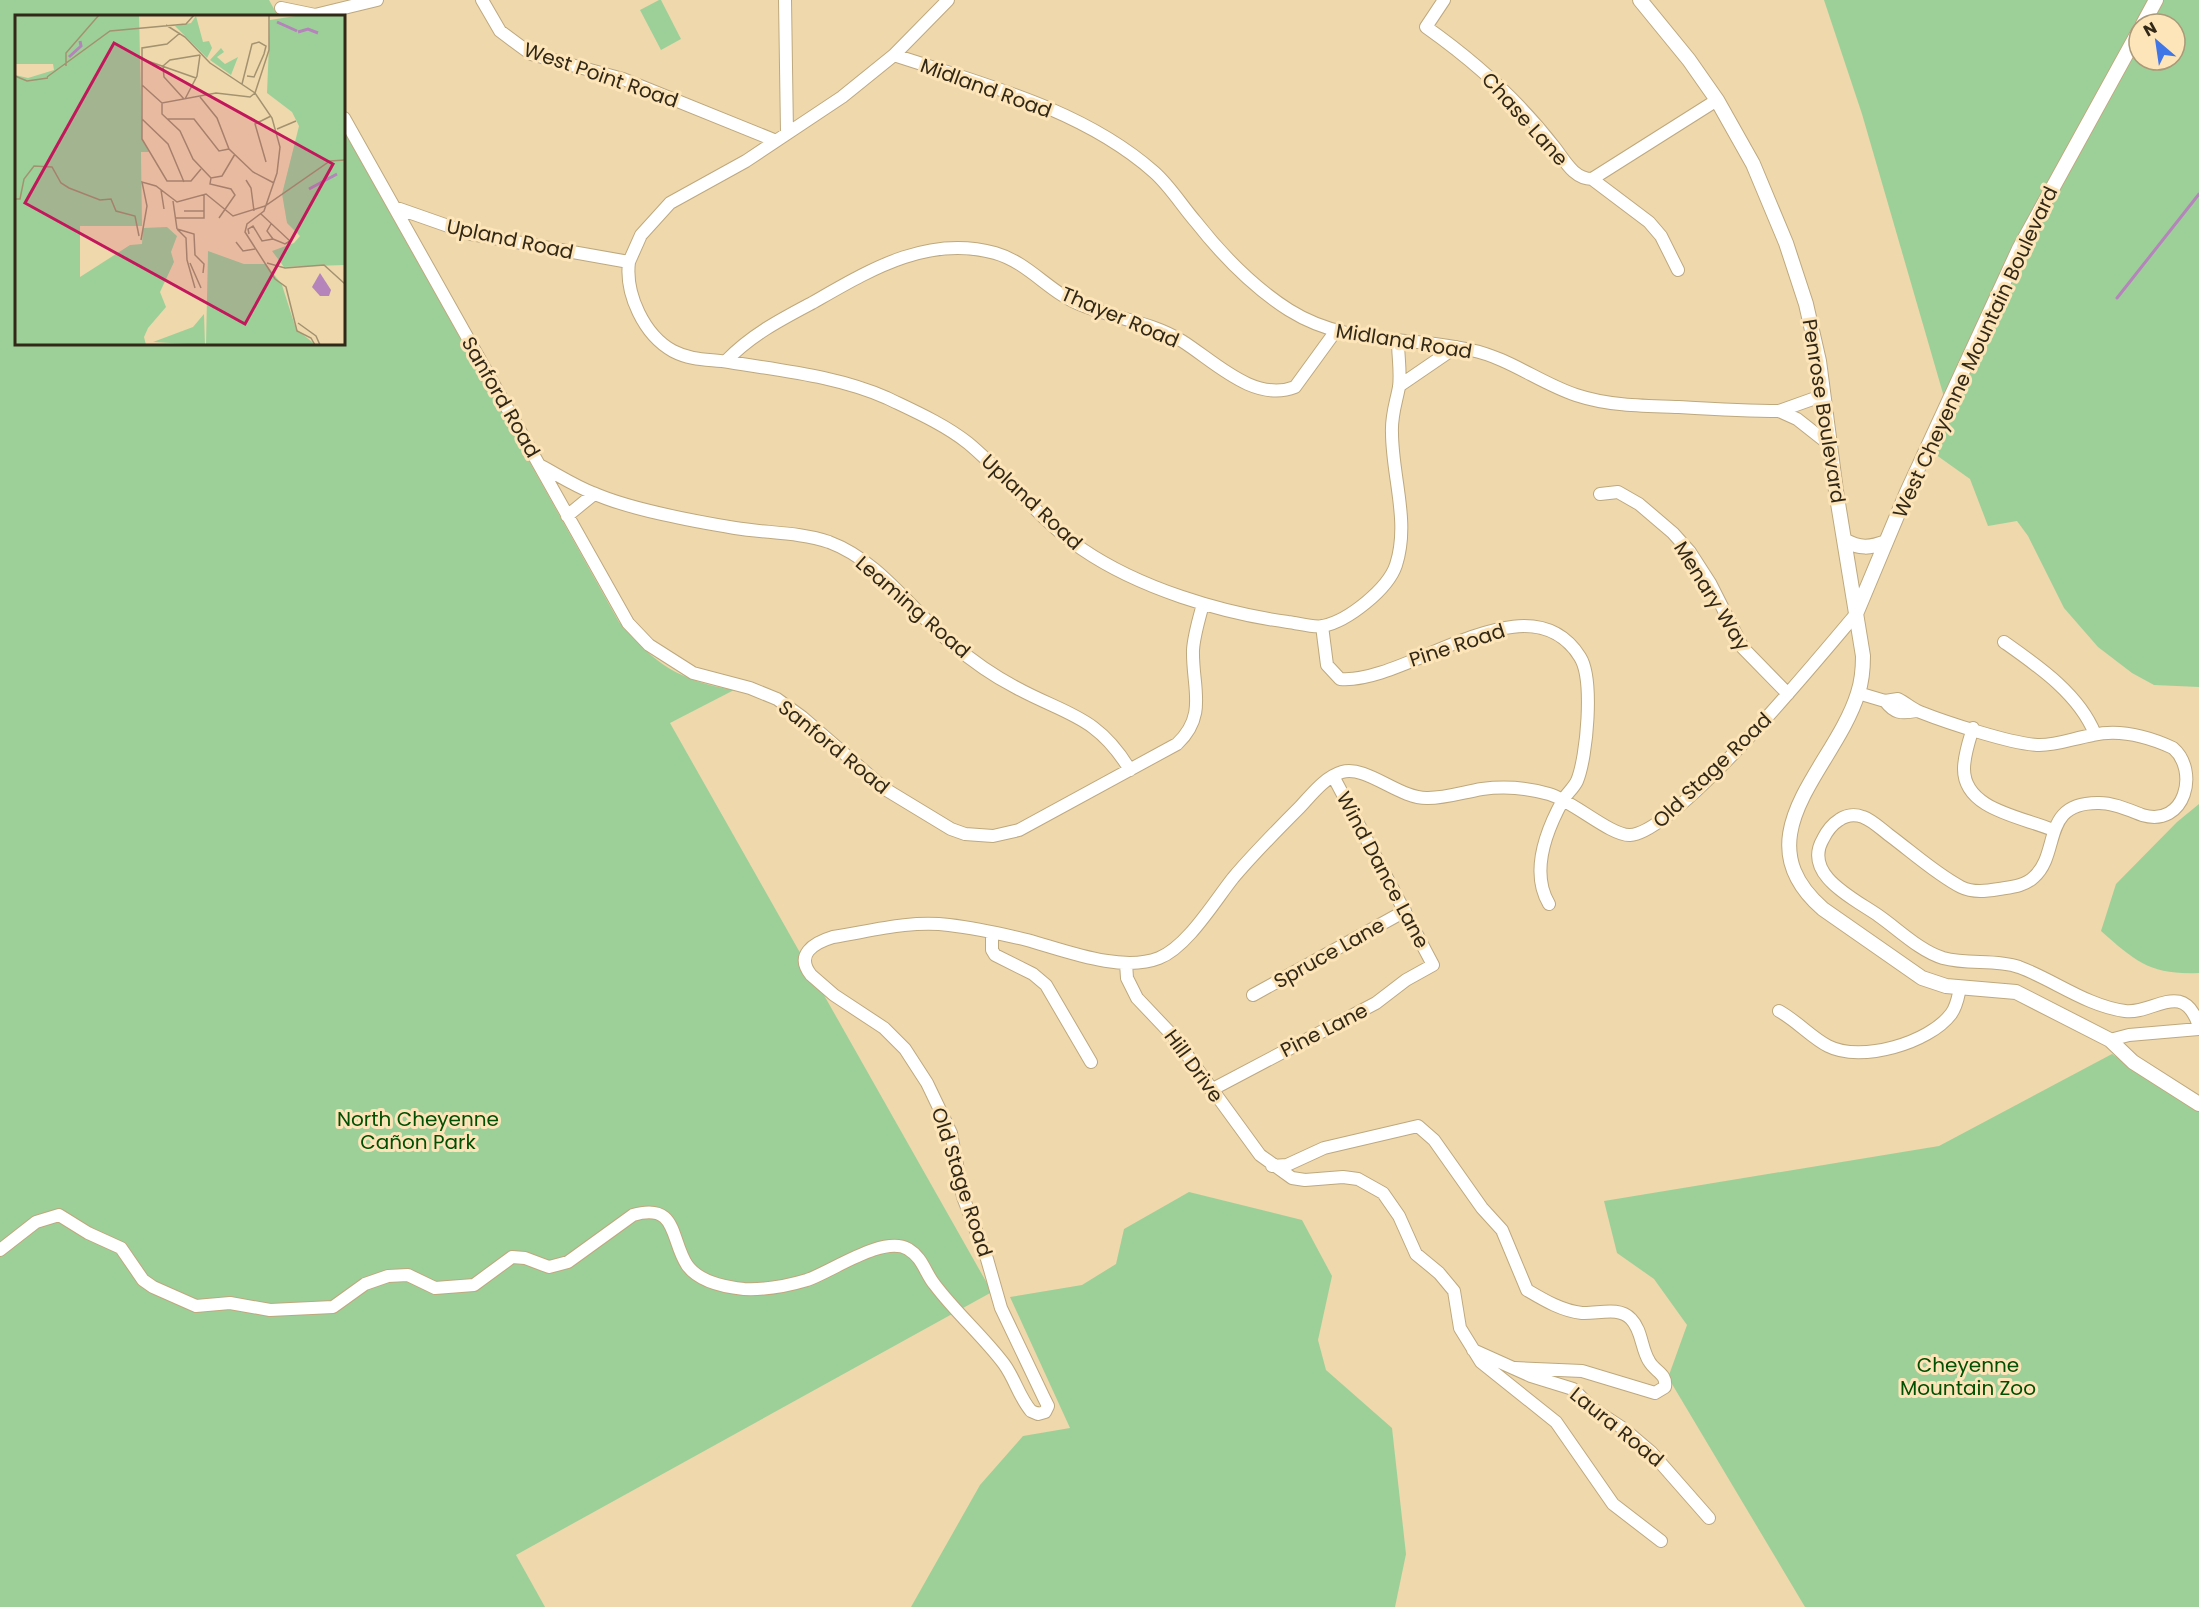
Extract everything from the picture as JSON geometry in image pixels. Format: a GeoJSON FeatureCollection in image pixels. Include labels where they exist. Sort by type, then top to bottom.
{"type":"FeatureCollection","features":[{"type":"Feature","properties":{"kind":"street"},"geometry":{"type":"LineString","coordinates":[[318,15],[377,0]]}},
{"type":"Feature","properties":{"kind":"street","name":"West Point Road"},"geometry":{"type":"LineString","coordinates":[[482,0],[500,31],[531,54],[623,79],[774,140]]}},
{"type":"Feature","properties":{"kind":"street"},"geometry":{"type":"LineString","coordinates":[[785,0],[787,133]]}},
{"type":"Feature","properties":{"kind":"street"},"geometry":{"type":"LineString","coordinates":[[628,262],[641,235],[670,203],[746,161],[774,140],[843,97],[894,55],[948,0]]}},
{"type":"Feature","properties":{"kind":"street","name":"Chase Lane"},"geometry":{"type":"LineString","coordinates":[[1444,0],[1426,27],[1470,60],[1511,99],[1535,124],[1571,170],[1585,179],[1592,179]]}},
{"type":"Feature","properties":{"kind":"street","name":"Penrose Boulevard"},"geometry":{"type":"LineString","coordinates":[[1640,0],[1683,52],[1717,100],[1753,164],[1786,243],[1815,335],[1863,656],[1858,693]]}},
{"type":"Feature","properties":{"kind":"street"},"geometry":{"type":"LineString","coordinates":[[281,8],[310,15]]}},
{"type":"Feature","properties":{"kind":"street","name":"West Cheyenne Mountain Boulevard"},"geometry":{"type":"LineString","coordinates":[[1856,614],[1886,542],[2019,249],[2127,53]]}},
{"type":"Feature","properties":{"kind":"street","name":"Midland Road"},"geometry":{"type":"LineString","coordinates":[[894,55],[1020,97],[1062,115],[1129,153],[1157,175],[1204,233],[1259,288],[1290,310],[1335,332],[1456,347],[1491,356],[1575,395],[1599,401],[1779,411],[1797,419],[1830,445]]}},
{"type":"Feature","properties":{"kind":"street"},"geometry":{"type":"LineString","coordinates":[[1678,270],[1661,236],[1649,222],[1592,179],[1717,100]]}},
{"type":"Feature","properties":{"kind":"street","name":"Sanford Road"},"geometry":{"type":"LineString","coordinates":[[345,120],[623,615],[649,645],[693,673],[750,688],[777,699],[802,717],[885,789],[951,829],[979,836],[1019,830],[1177,744],[1191,729],[1196,718],[1194,649],[1203,604]]}},
{"type":"Feature","properties":{"kind":"street","name":"Upland Road"},"geometry":{"type":"LineString","coordinates":[[394,207],[471,234],[628,262],[627,273],[635,302],[648,327],[670,349],[689,357],[837,380],[906,407],[968,444],[1036,510],[1081,549],[1164,590],[1203,604],[1262,618],[1322,626]]}},
{"type":"Feature","properties":{"kind":"street","name":"Thayer Road"},"geometry":{"type":"LineString","coordinates":[[726,362],[745,341],[860,275],[896,258],[943,248],[982,250],[1010,258],[1068,300],[1150,325],[1181,341],[1217,366],[1264,390],[1284,391],[1295,387],[1335,332]]}},
{"type":"Feature","properties":{"kind":"street"},"geometry":{"type":"LineString","coordinates":[[1322,626],[1342,617],[1375,595],[1392,576],[1397,563],[1401,517],[1392,411],[1399,386],[1398,341]]}},
{"type":"Feature","properties":{"kind":"street"},"geometry":{"type":"LineString","coordinates":[[1399,386],[1456,347]]}},
{"type":"Feature","properties":{"kind":"street","name":"Midland Road"},"geometry":{"type":"LineString","coordinates":[[1779,411],[1824,395]]}},
{"type":"Feature","properties":{"kind":"street","name":"Leaming Road"},"geometry":{"type":"LineString","coordinates":[[540,465],[594,494],[666,514],[735,528],[812,538],[840,548],[881,576],[935,629],[974,660],[1016,687],[1094,725],[1117,748],[1130,770]]}},
{"type":"Feature","properties":{"kind":"street","name":"Menary Way"},"geometry":{"type":"LineString","coordinates":[[1600,494],[1618,492],[1639,504],[1673,533],[1698,565],[1743,648],[1788,694]]}},
{"type":"Feature","properties":{"kind":"street"},"geometry":{"type":"LineString","coordinates":[[567,516],[594,494]]}},
{"type":"Feature","properties":{"kind":"street"},"geometry":{"type":"LineString","coordinates":[[1844,540],[1856,547],[1870,548],[1886,542]]}},
{"type":"Feature","properties":{"kind":"street","name":"Old Stage Road"},"geometry":{"type":"LineString","coordinates":[[0,1250],[36,1222],[59,1215],[88,1233],[121,1248],[143,1280],[186,1303],[196,1306],[230,1303],[270,1310],[333,1307],[365,1284],[388,1276],[408,1275],[435,1288],[474,1285],[506,1260],[518,1256],[549,1267],[559,1265],[568,1262],[633,1215],[642,1212],[658,1214],[666,1218],[673,1227],[687,1265],[707,1281],[727,1287],[755,1289],[788,1285],[820,1275],[872,1251],[896,1245],[916,1254],[934,1285],[1006,1366],[1031,1411],[1038,1414],[1045,1412],[1048,1406],[1001,1308],[987,1259],[963,1197],[951,1133],[927,1083],[896,1038],[811,975],[805,968],[804,959],[807,951],[821,941],[903,925],[949,925],[992,933],[1088,957],[1126,963],[1160,958],[1179,944],[1256,852],[1333,776],[1347,771],[1358,773],[1398,792],[1423,799],[1522,788],[1564,799],[1625,835],[1634,835],[1652,828],[1736,751],[1856,614]]}},
{"type":"Feature","properties":{"kind":"street","name":"Pine Road"},"geometry":{"type":"LineString","coordinates":[[1322,626],[1327,665],[1334,676],[1348,679],[1362,678],[1498,629],[1537,627],[1562,635],[1585,665],[1589,693],[1581,769],[1575,785],[1564,799],[1543,853],[1540,883],[1548,904]]}},
{"type":"Feature","properties":{"kind":"street"},"geometry":{"type":"LineString","coordinates":[[2004,642],[2073,699],[2088,717],[2095,734]]}},
{"type":"Feature","properties":{"kind":"street"},"geometry":{"type":"LineString","coordinates":[[2110,1040],[2129,1035],[2199,1028],[2195,1014],[2181,1003],[2161,1001],[2141,1010],[2123,1011],[2071,992],[2011,965],[1956,960],[1934,954],[1834,884],[1819,868],[1817,859],[1820,843],[1830,827],[1845,816],[1853,815],[1872,823],[1962,888],[1981,891],[2012,887],[2032,879],[2042,867],[2053,830],[2071,809],[2099,802],[2156,818],[2165,817],[2181,807],[2193,791],[2194,771],[2190,761],[2173,748],[2126,734],[2095,734],[2056,744],[2034,745],[1916,711],[1903,713],[1893,711],[1885,701],[1858,693],[1798,806],[1790,831],[1791,864],[1807,894],[1833,916],[1922,978],[1960,988],[2016,992],[2110,1040],[2133,1062],[2199,1104]]}},
{"type":"Feature","properties":{"kind":"street"},"geometry":{"type":"LineString","coordinates":[[1973,728],[1964,767],[1972,794],[1988,806],[2053,830]]}},
{"type":"Feature","properties":{"kind":"street","name":"Wind Dance Lane"},"geometry":{"type":"LineString","coordinates":[[1333,776],[1406,911],[1432,965]]}},
{"type":"Feature","properties":{"kind":"street","name":"Spruce Lane"},"geometry":{"type":"LineString","coordinates":[[1253,995],[1406,911]]}},
{"type":"Feature","properties":{"kind":"street"},"geometry":{"type":"LineString","coordinates":[[992,933],[992,950],[995,955],[1033,974],[1046,985],[1091,1062]]}},
{"type":"Feature","properties":{"kind":"street","name":"Hill Drive"},"geometry":{"type":"LineString","coordinates":[[1126,963],[1127,978],[1137,998],[1174,1037],[1247,1139],[1272,1166]]}},
{"type":"Feature","properties":{"kind":"street","name":"Pine Lane"},"geometry":{"type":"LineString","coordinates":[[1211,1090],[1376,1003],[1406,980],[1432,965]]}},
{"type":"Feature","properties":{"kind":"street"},"geometry":{"type":"LineString","coordinates":[[1779,1011],[1798,1021],[1827,1046],[1847,1051],[1878,1051],[1912,1041],[1941,1024],[1956,1007],[1960,988]]}},
{"type":"Feature","properties":{"kind":"street"},"geometry":{"type":"LineString","coordinates":[[1272,1166],[1287,1165],[1324,1148],[1418,1126],[1426,1131],[1452,1162],[1482,1208],[1502,1230],[1527,1290],[1568,1311],[1584,1313],[1609,1311],[1630,1317],[1637,1327],[1650,1364],[1663,1374],[1666,1381],[1661,1391],[1655,1393],[1582,1371],[1515,1368]]}},
{"type":"Feature","properties":{"kind":"street"},"geometry":{"type":"LineString","coordinates":[[1272,1166],[1292,1178],[1305,1180],[1344,1177],[1358,1179],[1383,1193],[1399,1216],[1416,1254],[1439,1273],[1454,1291],[1460,1328],[1481,1362],[1556,1422],[1614,1504],[1661,1541]]}},
{"type":"Feature","properties":{"kind":"street","name":"Laura Road"},"geometry":{"type":"LineString","coordinates":[[1472,1350],[1531,1376],[1573,1389],[1592,1408],[1624,1429],[1651,1452],[1709,1518]]}},
{"type":"Feature","properties":{"kind":"green space","name":"North Cheyenne Cañon Park"},"geometry":{"type":"Polygon","coordinates":[[[0,0],[269,0],[277,15],[15,15],[15,345],[345,345],[345,132],[619,622],[644,649],[669,668],[683,676],[734,690],[670,723],[992,1292],[516,1555],[545,1607],[0,1607],[0,0]]]}},
{"type":"Feature","properties":{"kind":"green space"},"geometry":{"type":"Polygon","coordinates":[[[659,0],[681,39],[661,50],[640,10],[659,0]]]}},
{"type":"Feature","properties":{"kind":"green space"},"geometry":{"type":"Polygon","coordinates":[[[1824,0],[2199,0],[2199,687],[2154,685],[2132,673],[2098,647],[2064,608],[2028,536],[2017,521],[1988,526],[1970,479],[1932,452],[1944,397],[1862,114],[1824,0]]]}},
{"type":"Feature","properties":{"kind":"green space"},"geometry":{"type":"Polygon","coordinates":[[[2199,804],[2199,973],[2168,972],[2156,969],[2135,958],[2101,931],[2116,884],[2177,822],[2199,804]]]}},
{"type":"Feature","properties":{"kind":"green space","name":"Cheyenne Mountain Zoo"},"geometry":{"type":"Polygon","coordinates":[[[2112,1054],[2199,1110],[2199,1607],[1805,1607],[1672,1384],[1669,1375],[1687,1325],[1654,1279],[1617,1253],[1604,1201],[1939,1146],[2112,1054]]]}},
{"type":"Feature","properties":{"kind":"green space"},"geometry":{"type":"Polygon","coordinates":[[[1189,1192],[1302,1220],[1332,1276],[1318,1340],[1326,1370],[1392,1428],[1406,1554],[1395,1607],[911,1607],[980,1485],[1023,1436],[1070,1428],[1010,1297],[1082,1285],[1116,1264],[1124,1229],[1189,1192]]]}},
{"type":"Feature","properties":{"kind":"waterway"},"geometry":{"type":"LineString","coordinates":[[2117,298],[2199,194]]}}]}
